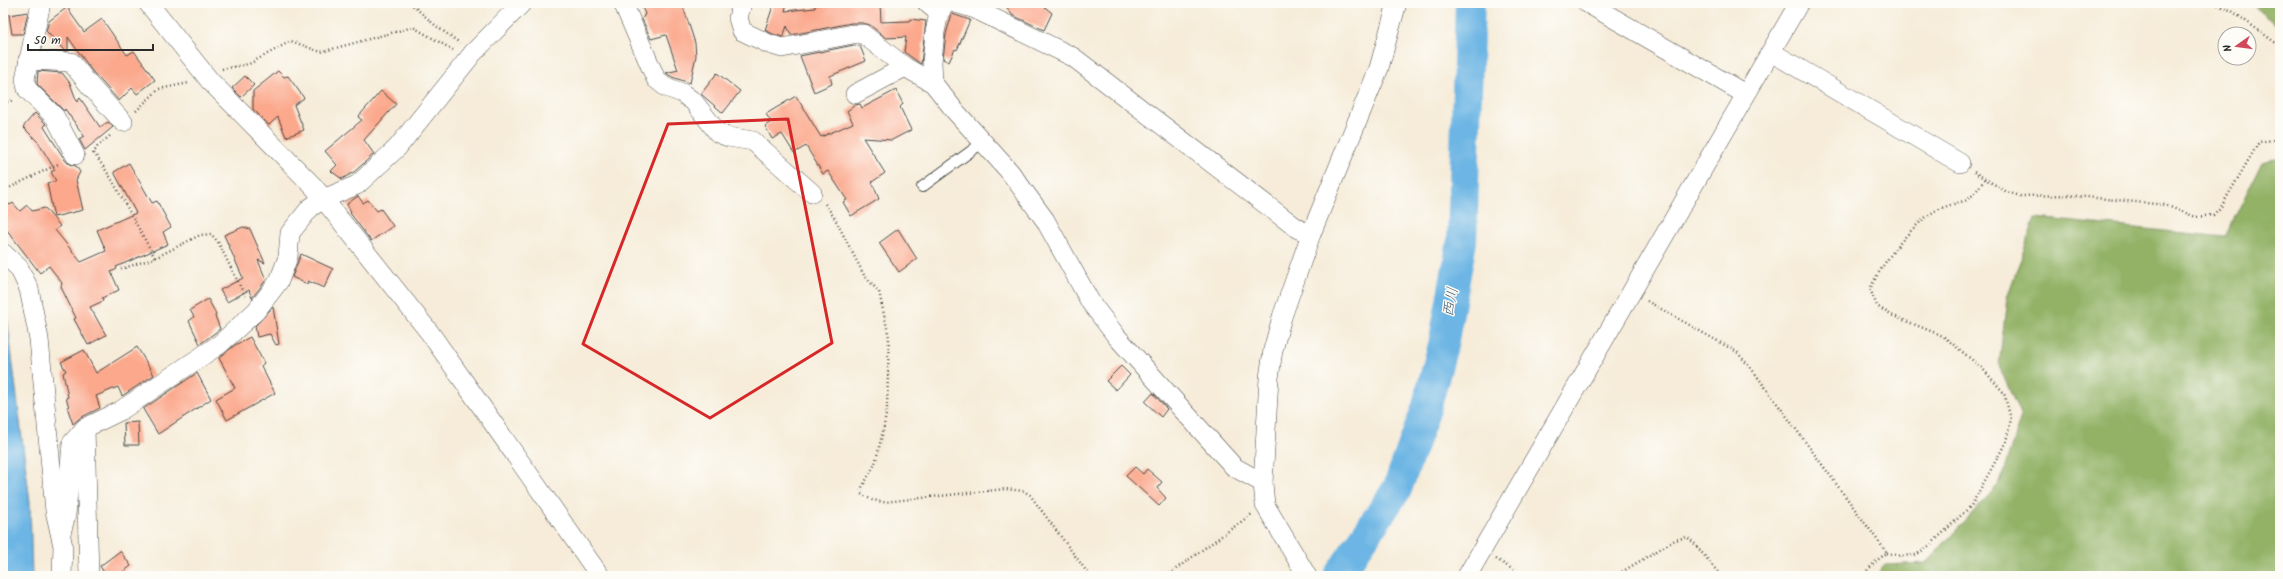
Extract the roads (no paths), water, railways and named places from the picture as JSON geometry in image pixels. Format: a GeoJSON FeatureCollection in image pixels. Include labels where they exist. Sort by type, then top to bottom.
{"type":"FeatureCollection","features":[{"type":"Feature","properties":{"kind":"street"},"geometry":{"type":"LineString","coordinates":[[41,3],[28,60],[25,79],[27,89],[55,117],[75,155]]}},
{"type":"Feature","properties":{"kind":"street"},"geometry":{"type":"LineString","coordinates":[[148,3],[206,76],[260,130],[323,199],[440,345],[600,576]]}},
{"type":"Feature","properties":{"kind":"street"},"geometry":{"type":"LineString","coordinates":[[60,533],[66,515],[72,443],[85,428],[120,412],[213,349],[256,311],[279,281],[288,258],[290,233],[310,208],[323,199],[357,185],[397,148],[471,51],[522,3]]}},
{"type":"Feature","properties":{"kind":"street"},"geometry":{"type":"LineString","coordinates":[[623,3],[656,79],[666,87],[682,93],[694,102],[718,133],[728,137],[753,141],[812,193]]}},
{"type":"Feature","properties":{"kind":"street"},"geometry":{"type":"LineString","coordinates":[[742,3],[738,18],[739,25],[742,32],[757,40],[782,48],[853,34],[863,34],[905,67],[933,83],[982,143],[1010,172],[1045,220],[1091,303],[1117,337],[1234,467],[1263,483]]}},
{"type":"Feature","properties":{"kind":"street"},"geometry":{"type":"LineString","coordinates":[[1307,576],[1265,505],[1263,483],[1273,350],[1282,317],[1312,234],[1380,68],[1396,3]]}},
{"type":"Feature","properties":{"kind":"street"},"geometry":{"type":"LineString","coordinates":[[1587,3],[1745,94]]}},
{"type":"Feature","properties":{"kind":"street"},"geometry":{"type":"LineString","coordinates":[[1467,576],[1799,3]]}},
{"type":"Feature","properties":{"kind":"street"},"geometry":{"type":"LineString","coordinates":[[933,83],[932,55],[942,5],[975,8],[1073,57],[1298,229],[1312,234]]}},
{"type":"Feature","properties":{"kind":"street"},"geometry":{"type":"LineString","coordinates":[[1771,52],[1960,163]]}},
{"type":"Feature","properties":{"kind":"street"},"geometry":{"type":"LineString","coordinates":[[28,60],[71,62],[90,86],[123,122]]}},
{"type":"Feature","properties":{"kind":"street"},"geometry":{"type":"LineString","coordinates":[[855,94],[905,67]]}},
{"type":"Feature","properties":{"kind":"street"},"geometry":{"type":"LineString","coordinates":[[3,253],[19,268],[30,296],[39,338],[55,511],[63,546],[62,576]]}},
{"type":"Feature","properties":{"kind":"street"},"geometry":{"type":"LineString","coordinates":[[85,428],[89,576]]}},
{"type":"Feature","properties":{"kind":"lane"},"geometry":{"type":"LineString","coordinates":[[922,187],[982,143]]}},
{"type":"Feature","properties":{"kind":"water"},"geometry":{"type":"Polygon","coordinates":[[[3,301],[6,309],[30,502],[32,576],[3,576],[3,301]]]}},
{"type":"Feature","properties":{"kind":"waterway","name":"西川"},"geometry":{"type":"LineString","coordinates":[[1338,576],[1397,489],[1426,409],[1443,345],[1462,241],[1470,3]]}}]}
